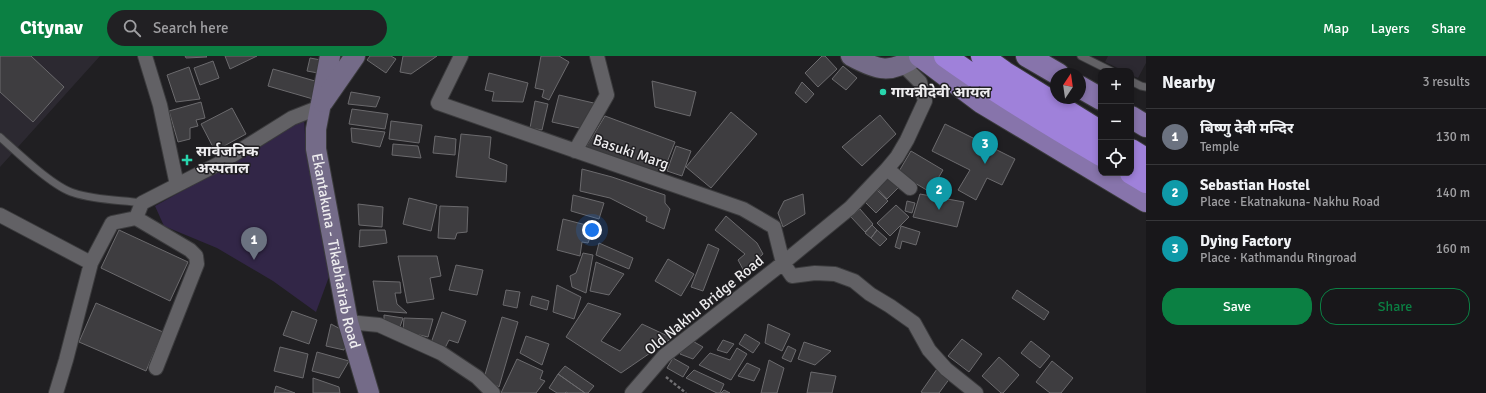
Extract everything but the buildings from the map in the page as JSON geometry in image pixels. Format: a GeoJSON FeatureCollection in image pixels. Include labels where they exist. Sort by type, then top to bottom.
{"type":"FeatureCollection","features":[{"type":"Feature","properties":{"kind":"highway"},"geometry":{"type":"LineString","coordinates":[[946,56],[967,72],[1098,153]]}},
{"type":"Feature","properties":{"kind":"highway"},"geometry":{"type":"LineString","coordinates":[[982,56],[1004,72],[1098,130]]}},
{"type":"Feature","properties":{"kind":"highway"},"geometry":{"type":"LineString","coordinates":[[1134,152],[1146,160]]}},
{"type":"Feature","properties":{"kind":"highway"},"geometry":{"type":"LineString","coordinates":[[1134,175],[1146,182]]}},
{"type":"Feature","properties":{"kind":"main road","name":"Ekantakuna - Tikabhairab Road"},"geometry":{"type":"LineString","coordinates":[[330,56],[316,129],[316,149],[348,322],[369,393]]}},
{"type":"Feature","properties":{"kind":"main road"},"geometry":{"type":"LineString","coordinates":[[320,107],[355,56]]}},
{"type":"Feature","properties":{"kind":"main road"},"geometry":{"type":"LineString","coordinates":[[851,56],[867,65],[880,69],[897,68],[912,59],[1146,201]]}},
{"type":"Feature","properties":{"kind":"main road"},"geometry":{"type":"LineString","coordinates":[[1027,56],[1050,69]]}},
{"type":"Feature","properties":{"kind":"main road"},"geometry":{"type":"LineString","coordinates":[[1086,90],[1098,97]]}},
{"type":"Feature","properties":{"kind":"main road"},"geometry":{"type":"LineString","coordinates":[[1134,119],[1146,126]]}},
{"type":"Feature","properties":{"kind":"street"},"geometry":{"type":"LineString","coordinates":[[144,56],[160,104],[177,185]]}},
{"type":"Feature","properties":{"kind":"street","name":"Basuki Marg"},"geometry":{"type":"LineString","coordinates":[[461,56],[438,103],[743,209],[774,227],[783,263]]}},
{"type":"Feature","properties":{"kind":"street"},"geometry":{"type":"LineString","coordinates":[[575,151],[607,95],[597,56]]}},
{"type":"Feature","properties":{"kind":"street","name":"Old Nakhu Bridge Road"},"geometry":{"type":"LineString","coordinates":[[632,393],[664,356],[783,263],[850,208],[887,169],[897,157],[907,140],[925,101],[912,59]]}},
{"type":"Feature","properties":{"kind":"street"},"geometry":{"type":"LineString","coordinates":[[136,218],[142,203],[220,163],[292,118],[320,107]]}},
{"type":"Feature","properties":{"kind":"street"},"geometry":{"type":"LineString","coordinates":[[887,169],[910,188]]}},
{"type":"Feature","properties":{"kind":"street"},"geometry":{"type":"LineString","coordinates":[[0,215],[91,263]]}},
{"type":"Feature","properties":{"kind":"street"},"geometry":{"type":"LineString","coordinates":[[56,393],[91,263],[112,223],[136,218],[190,250],[196,256],[197,264],[156,368]]}},
{"type":"Feature","properties":{"kind":"street"},"geometry":{"type":"LineString","coordinates":[[783,263],[792,276],[815,273],[835,274],[854,281],[870,294],[914,323],[929,350],[946,369],[976,393]]}},
{"type":"Feature","properties":{"kind":"street"},"geometry":{"type":"LineString","coordinates":[[348,322],[379,325],[442,353],[477,377],[493,393]]}},
{"type":"Feature","properties":{"kind":"lane"},"geometry":{"type":"LineString","coordinates":[[1081,56],[1105,68]]}},
{"type":"Feature","properties":{"kind":"lane"},"geometry":{"type":"LineString","coordinates":[[1134,82],[1146,87]]}},
{"type":"Feature","properties":{"kind":"lane"},"geometry":{"type":"LineString","coordinates":[[0,137],[17,153],[56,183],[73,193],[142,203]]}},
{"type":"Feature","properties":{"kind":"path"},"geometry":{"type":"LineString","coordinates":[[664,356],[664,376],[686,393]]}},
{"type":"Feature","properties":{"kind":"shaded area"},"geometry":{"type":"Polygon","coordinates":[[[0,56],[100,56],[0,167],[0,56]]]}},
{"type":"Feature","properties":{"kind":"shaded area"},"geometry":{"type":"Polygon","coordinates":[[[1108,56],[1146,56],[1146,63],[1138,78],[1134,76],[1134,68],[1118,68],[1105,62],[1108,56]]]}},
{"type":"Feature","properties":{"kind":"shaded area"},"geometry":{"type":"Polygon","coordinates":[[[304,118],[306,151],[330,274],[316,312],[273,281],[217,248],[164,226],[155,206],[251,153],[304,118]]]}},
{"type":"Feature","properties":{"kind":"place","name":"गायत्रीदेवी आयल"},"geometry":{"type":"Point","coordinates":[883,92]}},
{"type":"Feature","properties":{"kind":"place","name":"सार्वजनिक अस्पताल"},"geometry":{"type":"Point","coordinates":[187,160]}},
{"type":"Feature","properties":{"kind":"place","name":"Dying Factory"},"geometry":{"type":"Point","coordinates":[985,164]}},
{"type":"Feature","properties":{"kind":"place","name":"Sebastian Hostel"},"geometry":{"type":"Point","coordinates":[939,210]}},
{"type":"Feature","properties":{"kind":"place","name":"बिष्णु देवी मन्दिर"},"geometry":{"type":"Point","coordinates":[254,260]}}]}
